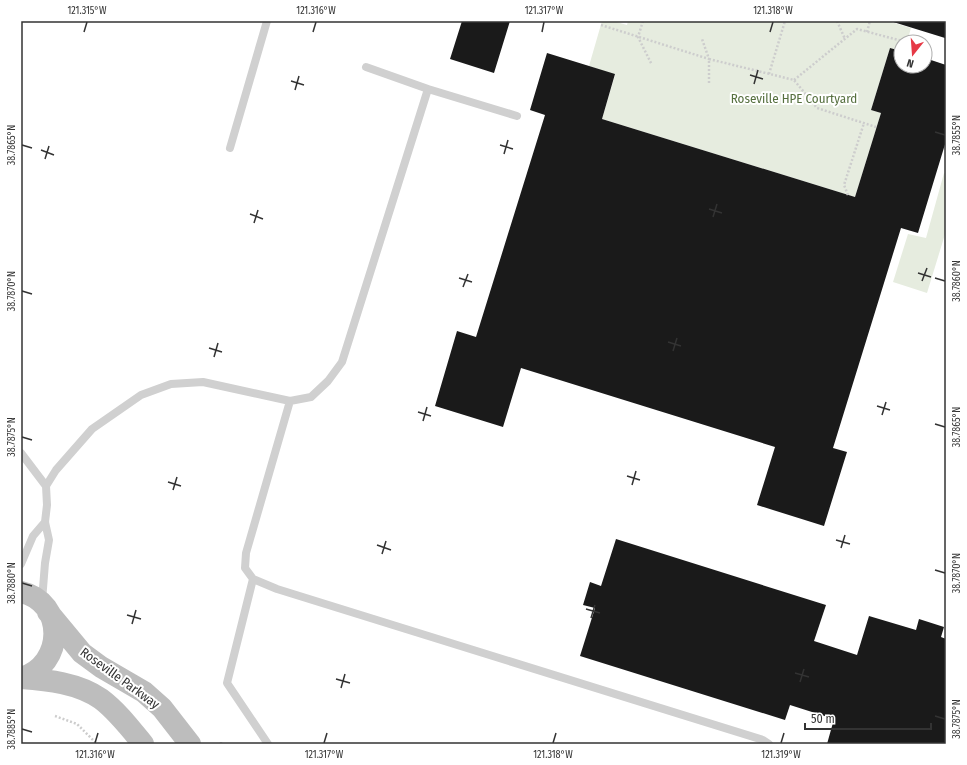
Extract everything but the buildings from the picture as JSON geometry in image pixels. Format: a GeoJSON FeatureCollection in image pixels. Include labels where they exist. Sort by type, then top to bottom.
{"type":"FeatureCollection","features":[{"type":"Feature","properties":{"kind":"street","name":"Roseville Parkway"},"geometry":{"type":"LineString","coordinates":[[21,592],[33,597],[45,608],[82,653],[101,667],[144,692],[162,708],[190,744]]}},
{"type":"Feature","properties":{"kind":"street"},"geometry":{"type":"LineString","coordinates":[[21,678],[38,670],[46,662],[51,653],[55,632],[53,622],[45,608]]}},
{"type":"Feature","properties":{"kind":"street"},"geometry":{"type":"LineString","coordinates":[[21,678],[43,680],[86,690],[101,699],[121,717],[143,744]]}},
{"type":"Feature","properties":{"kind":"lane"},"geometry":{"type":"LineString","coordinates":[[230,148],[268,21]]}},
{"type":"Feature","properties":{"kind":"lane"},"geometry":{"type":"LineString","coordinates":[[366,66],[428,88],[517,116]]}},
{"type":"Feature","properties":{"kind":"lane"},"geometry":{"type":"LineString","coordinates":[[46,486],[56,470],[92,429],[141,395],[148,392],[171,384],[203,382],[290,401],[311,397],[328,381],[342,362],[428,88]]}},
{"type":"Feature","properties":{"kind":"lane"},"geometry":{"type":"LineString","coordinates":[[290,401],[246,553],[245,568],[253,579],[276,589],[763,740],[769,744]]}},
{"type":"Feature","properties":{"kind":"lane"},"geometry":{"type":"LineString","coordinates":[[21,453],[46,486],[47,505],[45,522],[49,540],[45,563],[45,608]]}},
{"type":"Feature","properties":{"kind":"lane"},"geometry":{"type":"LineString","coordinates":[[21,564],[33,536],[45,522]]}},
{"type":"Feature","properties":{"kind":"lane"},"geometry":{"type":"LineString","coordinates":[[253,579],[227,684],[268,744]]}},
{"type":"Feature","properties":{"kind":"path"},"geometry":{"type":"LineString","coordinates":[[643,21],[638,37],[652,65]]}},
{"type":"Feature","properties":{"kind":"path"},"geometry":{"type":"LineString","coordinates":[[769,74],[785,21]]}},
{"type":"Feature","properties":{"kind":"path"},"geometry":{"type":"LineString","coordinates":[[838,21],[845,39]]}},
{"type":"Feature","properties":{"kind":"path"},"geometry":{"type":"LineString","coordinates":[[867,32],[870,21]]}},
{"type":"Feature","properties":{"kind":"path"},"geometry":{"type":"LineString","coordinates":[[601,25],[709,58],[794,80],[817,108],[876,127]]}},
{"type":"Feature","properties":{"kind":"path"},"geometry":{"type":"LineString","coordinates":[[794,80],[857,29],[893,39]]}},
{"type":"Feature","properties":{"kind":"path"},"geometry":{"type":"LineString","coordinates":[[702,40],[709,58],[708,83]]}},
{"type":"Feature","properties":{"kind":"path"},"geometry":{"type":"LineString","coordinates":[[848,195],[844,185],[864,123]]}},
{"type":"Feature","properties":{"kind":"path"},"geometry":{"type":"LineString","coordinates":[[55,716],[77,724],[97,744]]}},
{"type":"Feature","properties":{"kind":"green space","name":"Roseville HPE Courtyard"},"geometry":{"type":"Polygon","coordinates":[[[602,21],[613,21],[627,25],[628,21],[888,21],[911,28],[909,34],[893,34],[893,49],[890,48],[871,110],[881,113],[855,197],[602,119],[615,75],[589,66],[602,21]]]}},
{"type":"Feature","properties":{"kind":"green space"},"geometry":{"type":"Polygon","coordinates":[[[944,173],[946,174],[946,231],[927,293],[893,282],[908,234],[926,238],[944,173]]]}}]}
